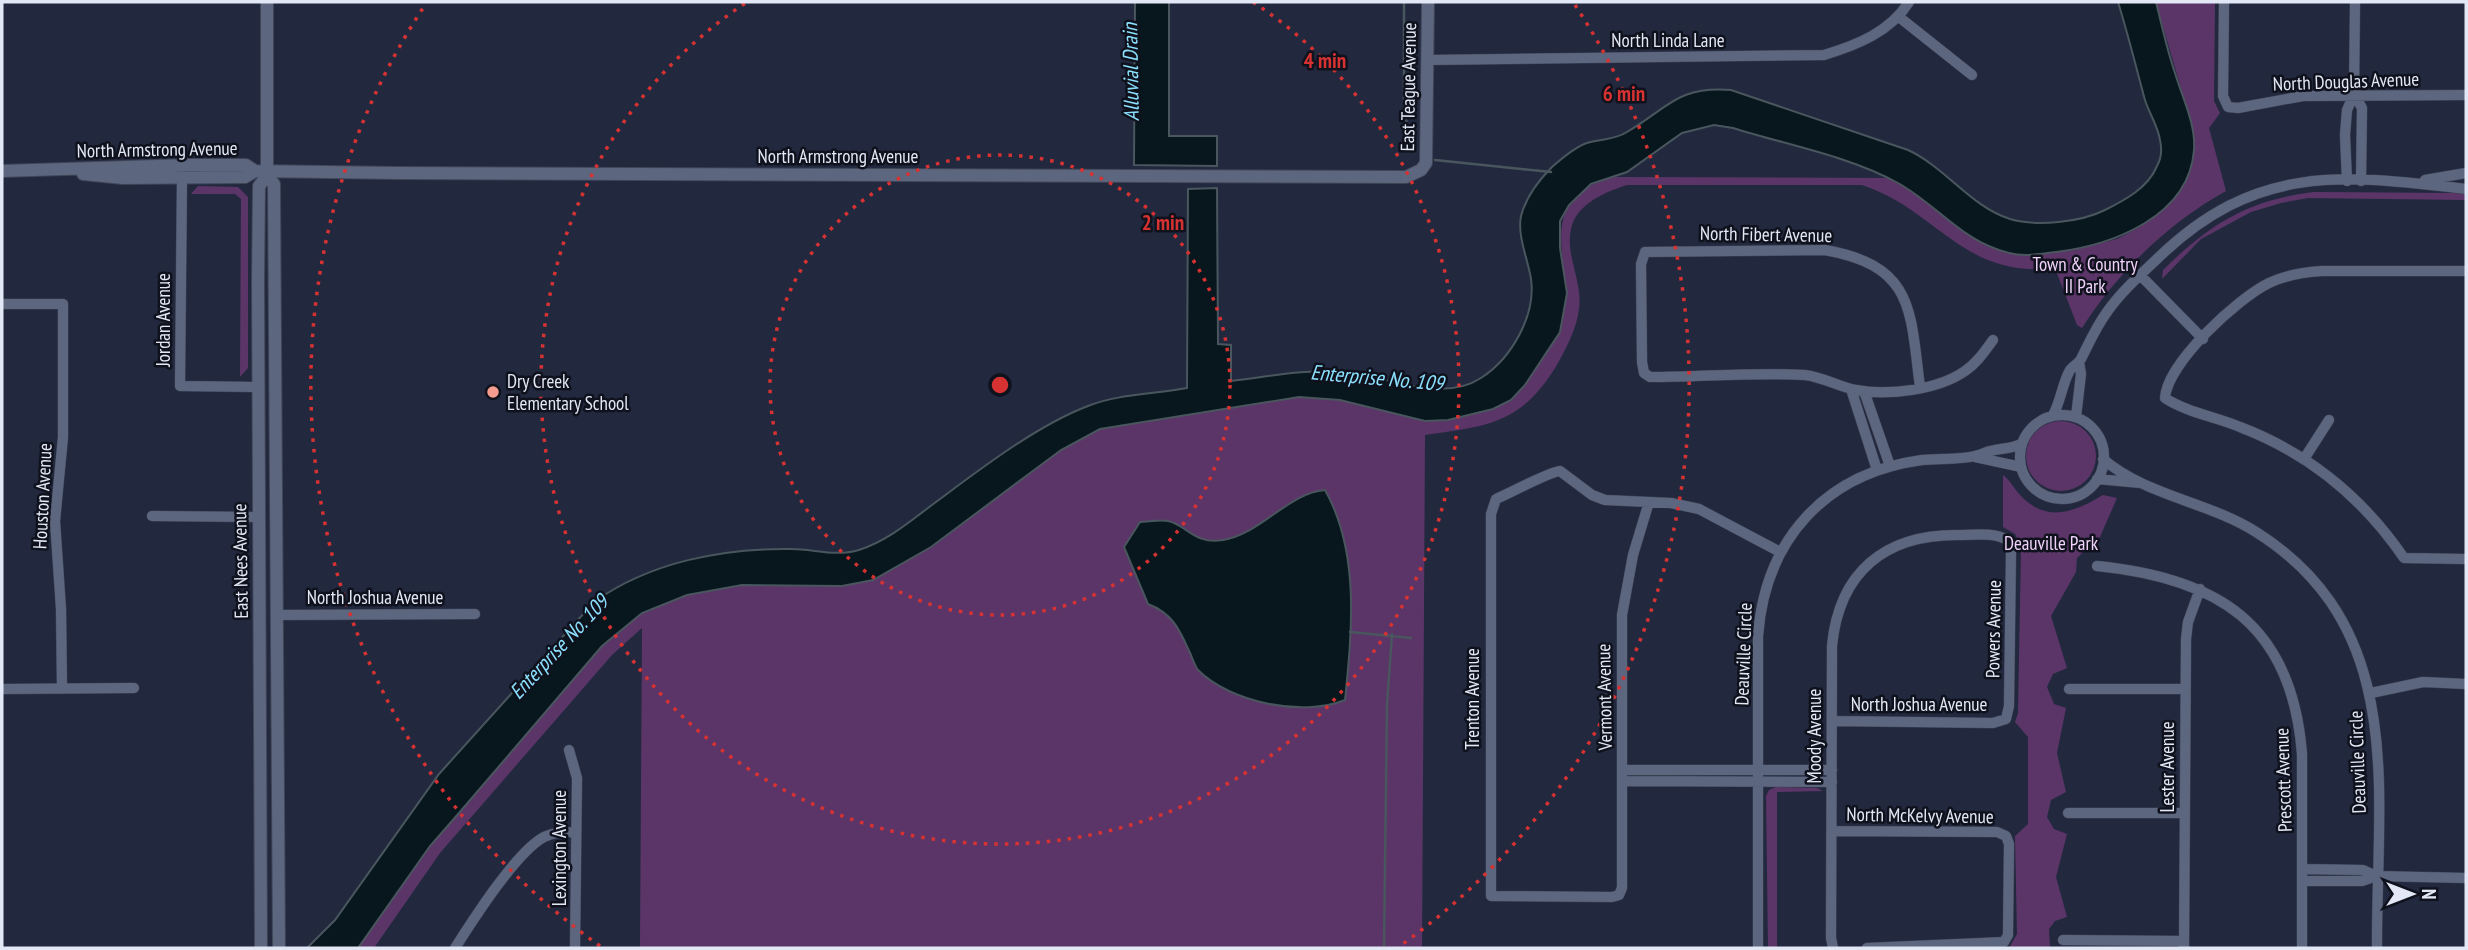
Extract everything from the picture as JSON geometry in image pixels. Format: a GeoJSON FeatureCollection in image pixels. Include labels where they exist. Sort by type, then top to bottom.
{"type":"FeatureCollection","features":[{"type":"Feature","properties":{"kind":"main road","name":"East Nees Avenue"},"geometry":{"type":"LineString","coordinates":[[261,948],[258,186],[263,173],[267,2]]}},
{"type":"Feature","properties":{"kind":"main road","name":"East Teague Avenue"},"geometry":{"type":"LineString","coordinates":[[1419,170],[1426,163],[1428,2]]}},
{"type":"Feature","properties":{"kind":"main road","name":"North Armstrong Avenue"},"geometry":{"type":"LineString","coordinates":[[2,171],[59,171],[118,165],[246,165],[263,173]]}},
{"type":"Feature","properties":{"kind":"main road","name":"North Armstrong Avenue"},"geometry":{"type":"LineString","coordinates":[[59,171],[123,178],[245,177],[263,173],[1406,177],[1419,170]]}},
{"type":"Feature","properties":{"kind":"main road","name":"East Nees Avenue"},"geometry":{"type":"LineString","coordinates":[[263,173],[274,184],[279,948]]}},
{"type":"Feature","properties":{"kind":"main road"},"geometry":{"type":"LineString","coordinates":[[257,387],[266,436],[266,515],[275,530]]}},
{"type":"Feature","properties":{"kind":"main road"},"geometry":{"type":"LineString","coordinates":[[258,517],[266,560],[267,606],[276,615]]}},
{"type":"Feature","properties":{"kind":"street"},"geometry":{"type":"LineString","coordinates":[[1909,2],[1899,17],[1972,75]]}},
{"type":"Feature","properties":{"kind":"street","name":"North Douglas Avenue"},"geometry":{"type":"LineString","coordinates":[[2224,2],[2223,96],[2228,107],[2238,108],[2303,96],[2466,95]]}},
{"type":"Feature","properties":{"kind":"street"},"geometry":{"type":"LineString","coordinates":[[2347,181],[2347,110],[2354,94],[2355,2]]}},
{"type":"Feature","properties":{"kind":"street","name":"North Linda Lane"},"geometry":{"type":"LineString","coordinates":[[1428,60],[1824,55],[1875,35],[1899,17]]}},
{"type":"Feature","properties":{"kind":"street"},"geometry":{"type":"LineString","coordinates":[[2354,94],[2362,108],[2361,181]]}},
{"type":"Feature","properties":{"kind":"street"},"geometry":{"type":"LineString","coordinates":[[2053,415],[2070,370],[2079,362],[2108,310],[2140,275],[2199,221],[2240,198],[2282,185],[2347,181],[2421,181],[2466,173]]}},
{"type":"Feature","properties":{"kind":"street","name":"Jordan Avenue"},"geometry":{"type":"LineString","coordinates":[[182,177],[180,386],[257,387]]}},
{"type":"Feature","properties":{"kind":"street"},"geometry":{"type":"LineString","coordinates":[[2421,181],[2466,189]]}},
{"type":"Feature","properties":{"kind":"street","name":"North Fibert Avenue"},"geometry":{"type":"LineString","coordinates":[[1851,389],[1810,376],[1650,377],[1644,373],[1641,264],[1645,252],[1825,250],[1849,255],[1873,265],[1899,288],[1908,301],[1920,387]]}},
{"type":"Feature","properties":{"kind":"street"},"geometry":{"type":"LineString","coordinates":[[2466,271],[2322,271],[2296,274],[2268,284],[2253,293],[2203,339],[2171,376],[2165,398],[2265,437],[2304,459],[2349,492],[2388,534],[2404,558],[2466,559]]}},
{"type":"Feature","properties":{"kind":"street"},"geometry":{"type":"LineString","coordinates":[[2140,275],[2203,339]]}},
{"type":"Feature","properties":{"kind":"street","name":"Houston Avenue"},"geometry":{"type":"LineString","coordinates":[[2,304],[63,304],[63,437],[55,521],[61,608],[62,689]]}},
{"type":"Feature","properties":{"kind":"street"},"geometry":{"type":"LineString","coordinates":[[1877,470],[1851,389],[1864,391],[1920,387],[1955,377],[1965,371],[1993,340]]}},
{"type":"Feature","properties":{"kind":"street"},"geometry":{"type":"LineString","coordinates":[[2076,417],[2081,374],[2079,362]]}},
{"type":"Feature","properties":{"kind":"street"},"geometry":{"type":"LineString","coordinates":[[1864,391],[1890,466]]}},
{"type":"Feature","properties":{"kind":"street"},"geometry":{"type":"LineString","coordinates":[[2053,415],[2076,417],[2097,434],[2103,459],[2098,479],[2075,498],[2049,498],[2028,482],[2021,467],[2021,444],[2038,422],[2053,415]]}},
{"type":"Feature","properties":{"kind":"street"},"geometry":{"type":"LineString","coordinates":[[2304,459],[2329,420]]}},
{"type":"Feature","properties":{"kind":"street","name":"Deauville Circle"},"geometry":{"type":"LineString","coordinates":[[1758,948],[1760,615],[1764,591],[1780,552],[1809,513],[1830,495],[1877,470],[1890,466],[1975,457],[2021,444]]}},
{"type":"Feature","properties":{"kind":"street","name":"Deauville Circle"},"geometry":{"type":"LineString","coordinates":[[1975,457],[2021,467]]}},
{"type":"Feature","properties":{"kind":"street","name":"Deauville Circle"},"geometry":{"type":"LineString","coordinates":[[2103,459],[2141,483],[2229,517],[2282,550],[2335,608],[2359,655],[2371,694],[2378,756],[2376,948]]}},
{"type":"Feature","properties":{"kind":"street","name":"Trenton Avenue"},"geometry":{"type":"LineString","coordinates":[[1619,895],[1491,896],[1493,503],[1553,471],[1560,471],[1592,495],[1605,499],[1648,502]]}},
{"type":"Feature","properties":{"kind":"street","name":"Deauville Circle"},"geometry":{"type":"LineString","coordinates":[[2098,479],[2141,483]]}},
{"type":"Feature","properties":{"kind":"street"},"geometry":{"type":"LineString","coordinates":[[1648,502],[1671,503],[1699,509],[1780,552]]}},
{"type":"Feature","properties":{"kind":"street","name":"Vermont Avenue"},"geometry":{"type":"LineString","coordinates":[[1619,895],[1622,888],[1622,615],[1633,555],[1648,502]]}},
{"type":"Feature","properties":{"kind":"street"},"geometry":{"type":"LineString","coordinates":[[152,516],[258,517]]}},
{"type":"Feature","properties":{"kind":"street","name":"Powers Avenue"},"geometry":{"type":"LineString","coordinates":[[1892,547],[1914,538],[1938,535],[1997,536],[2007,540],[2011,552],[2009,706],[2006,719]]}},
{"type":"Feature","properties":{"kind":"street","name":"Moody Avenue"},"geometry":{"type":"LineString","coordinates":[[1833,948],[1832,646],[1840,608],[1862,570],[1892,547]]}},
{"type":"Feature","properties":{"kind":"street","name":"Prescott Avenue"},"geometry":{"type":"LineString","coordinates":[[2097,566],[2145,571],[2200,589],[2237,611],[2269,646],[2291,691],[2300,724],[2302,948]]}},
{"type":"Feature","properties":{"kind":"street","name":"Lester Avenue"},"geometry":{"type":"LineString","coordinates":[[2184,944],[2185,689],[2188,622],[2200,589]]}},
{"type":"Feature","properties":{"kind":"street","name":"North Joshua Avenue"},"geometry":{"type":"LineString","coordinates":[[276,615],[475,614]]}},
{"type":"Feature","properties":{"kind":"street"},"geometry":{"type":"LineString","coordinates":[[2371,694],[2423,682],[2466,684]]}},
{"type":"Feature","properties":{"kind":"street"},"geometry":{"type":"LineString","coordinates":[[2,689],[134,688]]}},
{"type":"Feature","properties":{"kind":"street"},"geometry":{"type":"LineString","coordinates":[[2069,689],[2185,689]]}},
{"type":"Feature","properties":{"kind":"street","name":"North Joshua Avenue"},"geometry":{"type":"LineString","coordinates":[[1832,721],[1993,723],[2006,719]]}},
{"type":"Feature","properties":{"kind":"street","name":"Lexington Avenue"},"geometry":{"type":"LineString","coordinates":[[569,750],[577,778],[575,948]]}},
{"type":"Feature","properties":{"kind":"street"},"geometry":{"type":"LineString","coordinates":[[1623,769],[1832,770]]}},
{"type":"Feature","properties":{"kind":"street","name":"North McKelvy Avenue"},"geometry":{"type":"LineString","coordinates":[[1623,781],[1832,782]]}},
{"type":"Feature","properties":{"kind":"street"},"geometry":{"type":"LineString","coordinates":[[2068,813],[2184,813]]}},
{"type":"Feature","properties":{"kind":"street","name":"North McKelvy Avenue"},"geometry":{"type":"LineString","coordinates":[[1832,831],[1997,832],[2006,835],[2009,844],[2008,934],[2004,942],[1996,945],[1903,944],[1867,948]]}},
{"type":"Feature","properties":{"kind":"street"},"geometry":{"type":"LineString","coordinates":[[455,948],[490,897],[531,847],[551,834],[576,832]]}},
{"type":"Feature","properties":{"kind":"street"},"geometry":{"type":"LineString","coordinates":[[2302,869],[2363,870],[2376,876]]}},
{"type":"Feature","properties":{"kind":"street"},"geometry":{"type":"LineString","coordinates":[[2302,881],[2362,881],[2376,876],[2466,878]]}},
{"type":"Feature","properties":{"kind":"street"},"geometry":{"type":"LineString","coordinates":[[2063,940],[2184,944]]}},
{"type":"Feature","properties":{"kind":"green space","name":"Town & Country II Park"},"geometry":{"type":"Polygon","coordinates":[[[2156,2],[2215,2],[2214,101],[2220,113],[2209,128],[2226,191],[2184,218],[2145,251],[2111,288],[2082,328],[2077,325],[2055,268],[2023,269],[1997,263],[1952,240],[1888,196],[1862,185],[1627,185],[1601,195],[1579,213],[1574,220],[1570,239],[1579,289],[1578,316],[1565,350],[1545,383],[1531,399],[1502,418],[1468,429],[1425,435],[1422,948],[640,948],[642,628],[612,655],[440,853],[374,948],[358,948],[430,846],[602,646],[642,613],[687,595],[742,585],[842,586],[931,548],[1061,450],[1100,429],[1299,397],[1340,400],[1425,421],[1472,415],[1567,293],[1561,237],[1563,221],[1568,207],[1578,194],[1593,184],[1615,177],[1888,178],[1918,195],[1935,210],[2029,255],[2078,249],[2117,239],[2140,227],[2177,193],[2191,167],[2189,116],[2156,2]]]}},
{"type":"Feature","properties":{"kind":"green space"},"geometry":{"type":"Polygon","coordinates":[[[198,186],[238,187],[248,197],[248,368],[240,377],[241,199],[235,194],[191,194],[198,186]]]}},
{"type":"Feature","properties":{"kind":"green space"},"geometry":{"type":"Polygon","coordinates":[[[2314,192],[2454,193],[2466,194],[2466,200],[2308,198],[2281,203],[2251,212],[2201,239],[2162,279],[2163,270],[2180,254],[2231,217],[2269,201],[2314,192]]]}},
{"type":"Feature","properties":{"kind":"green space"},"geometry":{"type":"Polygon","coordinates":[[[2054,421],[2068,421],[2081,427],[2090,436],[2096,456],[2094,469],[2086,481],[2068,491],[2054,491],[2041,485],[2032,476],[2026,463],[2026,449],[2032,436],[2041,427],[2054,421]]]}},
{"type":"Feature","properties":{"kind":"green space","name":"Deauville Park"},"geometry":{"type":"Polygon","coordinates":[[[2003,475],[2021,496],[2041,510],[2062,512],[2083,506],[2103,495],[2117,498],[2096,546],[2087,548],[2077,558],[2076,572],[2051,616],[2067,668],[2053,674],[2047,687],[2054,704],[2066,708],[2057,753],[2066,792],[2051,800],[2047,817],[2054,829],[2067,834],[2056,877],[2067,917],[2055,921],[2049,929],[2050,948],[2009,948],[2017,934],[2015,836],[2028,824],[2028,737],[2015,722],[2018,713],[2021,548],[2015,534],[2003,527],[2003,475]]]}},
{"type":"Feature","properties":{"kind":"green space"},"geometry":{"type":"Polygon","coordinates":[[[1776,787],[1817,788],[1823,791],[1777,792],[1777,948],[1768,948],[1766,796],[1769,790],[1776,787]]]}},
{"type":"Feature","properties":{"kind":"water"},"geometry":{"type":"Polygon","coordinates":[[[1135,2],[1169,2],[1169,136],[1217,136],[1217,166],[1134,165],[1135,2]]]}},
{"type":"Feature","properties":{"kind":"water","name":"Enterprise No. 109"},"geometry":{"type":"Polygon","coordinates":[[[2118,2],[2156,2],[2169,56],[2191,121],[2194,140],[2189,173],[2178,193],[2163,210],[2144,224],[2100,243],[2078,248],[2027,255],[2009,253],[1977,240],[1913,192],[1859,165],[1733,128],[1714,125],[1682,133],[1627,172],[1591,184],[1569,205],[1560,221],[1560,248],[1567,293],[1560,332],[1525,385],[1511,400],[1493,409],[1448,420],[1425,421],[1340,400],[1299,397],[1100,429],[1061,450],[931,547],[873,580],[842,586],[742,585],[687,595],[642,613],[602,646],[430,846],[358,948],[307,948],[335,920],[439,774],[594,602],[616,588],[663,567],[739,551],[800,549],[833,553],[859,550],[891,534],[1011,448],[1069,414],[1112,399],[1187,388],[1188,189],[1217,188],[1218,344],[1231,345],[1231,381],[1336,371],[1429,388],[1465,386],[1481,378],[1503,359],[1526,321],[1532,293],[1520,224],[1526,202],[1537,184],[1552,167],[1578,147],[1622,135],[1675,100],[1698,91],[1731,90],[1908,150],[1934,166],[1983,206],[2010,219],[2033,223],[2072,220],[2095,214],[2120,202],[2148,181],[2153,174],[2160,157],[2161,143],[2145,100],[2118,2]]]}},
{"type":"Feature","properties":{"kind":"water"},"geometry":{"type":"Polygon","coordinates":[[[1325,490],[1344,539],[1349,565],[1351,620],[1345,700],[1328,705],[1289,707],[1268,704],[1229,691],[1198,670],[1175,624],[1164,613],[1148,604],[1124,547],[1140,522],[1158,520],[1175,523],[1205,540],[1223,540],[1250,530],[1299,498],[1325,490]]]}},
{"type":"Feature","properties":{"kind":"waterway"},"geometry":{"type":"LineString","coordinates":[[1404,2],[1404,102],[1410,151]]}},
{"type":"Feature","properties":{"kind":"waterway"},"geometry":{"type":"LineString","coordinates":[[1435,160],[1551,172]]}},
{"type":"Feature","properties":{"kind":"waterway","name":"Alluvial Drain"},"geometry":{"type":"LineString","coordinates":[[1350,632],[1411,638]]}},
{"type":"Feature","properties":{"kind":"waterway"},"geometry":{"type":"LineString","coordinates":[[1384,948],[1387,704],[1392,634]]}},
{"type":"Feature","properties":{"kind":"place","name":"Dry Creek Elementary School"},"geometry":{"type":"Point","coordinates":[493,392]}}]}
